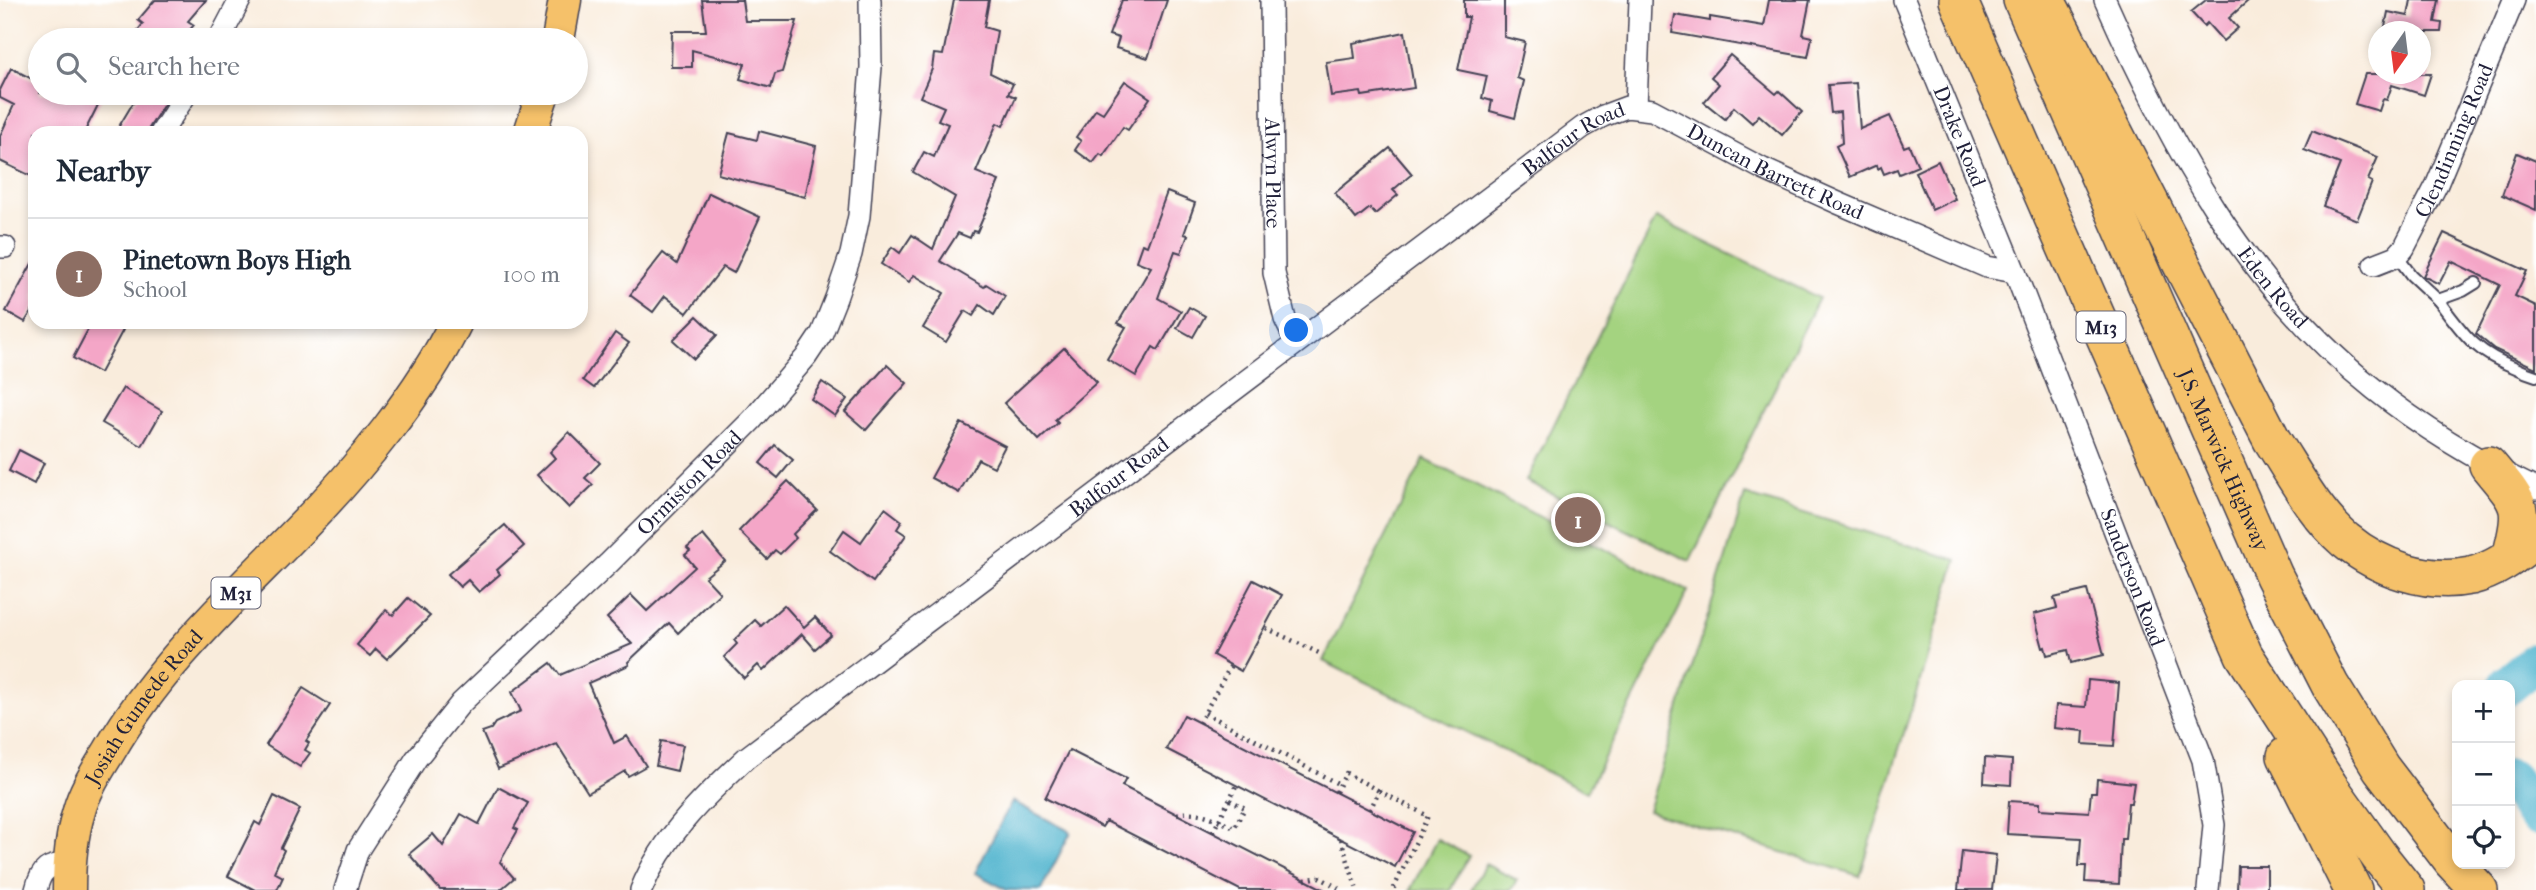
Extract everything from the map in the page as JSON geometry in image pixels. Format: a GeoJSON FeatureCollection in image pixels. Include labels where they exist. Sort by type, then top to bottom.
{"type":"FeatureCollection","features":[{"type":"Feature","properties":{"kind":"highway","name":"M13"},"geometry":{"type":"LineString","coordinates":[[1958,0],[2244,655],[2329,786],[2378,856],[2406,890]]}},
{"type":"Feature","properties":{"kind":"highway","name":"J.S. Marwick Highway"},"geometry":{"type":"LineString","coordinates":[[2022,0],[2274,576],[2330,685],[2381,768],[2452,861],[2479,890]]}},
{"type":"Feature","properties":{"kind":"highway"},"geometry":{"type":"LineString","coordinates":[[2047,0],[2272,440],[2311,500],[2344,539],[2373,560],[2420,575],[2442,578],[2471,576],[2493,568],[2524,548],[2516,500],[2488,465]]}},
{"type":"Feature","properties":{"kind":"highway"},"geometry":{"type":"LineString","coordinates":[[2244,655],[2280,745],[2353,890]]}},
{"type":"Feature","properties":{"kind":"main road"},"geometry":{"type":"LineString","coordinates":[[560,28],[565,0]]}},
{"type":"Feature","properties":{"kind":"main road"},"geometry":{"type":"LineString","coordinates":[[532,126],[539,105]]}},
{"type":"Feature","properties":{"kind":"main road","name":"Josiah Gumede Road"},"geometry":{"type":"LineString","coordinates":[[69,877],[78,813],[87,788],[119,734],[162,672],[210,618],[301,528],[357,467],[401,410],[452,329]]}},
{"type":"Feature","properties":{"kind":"street"},"geometry":{"type":"LineString","coordinates":[[225,28],[240,0]]}},
{"type":"Feature","properties":{"kind":"street","name":"Ormiston Road"},"geometry":{"type":"LineString","coordinates":[[345,890],[359,850],[416,759],[461,703],[608,564],[752,420],[806,357],[821,333],[851,254],[859,216],[871,67],[870,0]]}},
{"type":"Feature","properties":{"kind":"street","name":"Alwyn Place"},"geometry":{"type":"LineString","coordinates":[[1272,0],[1274,273],[1285,319],[1296,342]]}},
{"type":"Feature","properties":{"kind":"street"},"geometry":{"type":"LineString","coordinates":[[1636,107],[1640,0]]}},
{"type":"Feature","properties":{"kind":"street","name":"Drake Road"},"geometry":{"type":"LineString","coordinates":[[1904,0],[2015,272]]}},
{"type":"Feature","properties":{"kind":"street","name":"Eden Road"},"geometry":{"type":"LineString","coordinates":[[2105,0],[2178,147],[2216,213],[2277,294],[2326,346],[2372,388],[2425,426],[2488,465],[2536,489]]}},
{"type":"Feature","properties":{"kind":"street","name":"Clendinning Road"},"geometry":{"type":"LineString","coordinates":[[2397,256],[2404,248],[2437,184],[2514,0]]}},
{"type":"Feature","properties":{"kind":"street"},"geometry":{"type":"LineString","coordinates":[[166,126],[179,105]]}},
{"type":"Feature","properties":{"kind":"street","name":"Balfour Road"},"geometry":{"type":"LineString","coordinates":[[641,890],[666,842],[713,788],[746,758],[1583,127],[1620,109],[1636,107]]}},
{"type":"Feature","properties":{"kind":"street","name":"Duncan Barrett Road"},"geometry":{"type":"LineString","coordinates":[[1636,107],[1667,117],[1763,169],[1838,203],[1987,267],[2015,272]]}},
{"type":"Feature","properties":{"kind":"street"},"geometry":{"type":"LineString","coordinates":[[2374,265],[2397,256]]}},
{"type":"Feature","properties":{"kind":"street","name":"Sanderson Road"},"geometry":{"type":"LineString","coordinates":[[2015,272],[2203,760],[2214,825],[2208,890]]}},
{"type":"Feature","properties":{"kind":"street"},"geometry":{"type":"LineString","coordinates":[[36,890],[39,877],[46,867],[54,864],[69,877]]}},
{"type":"Feature","properties":{"kind":"lane"},"geometry":{"type":"LineString","coordinates":[[2397,256],[2417,281],[2438,300],[2465,337],[2501,362],[2536,376]]}},
{"type":"Feature","properties":{"kind":"lane"},"geometry":{"type":"LineString","coordinates":[[2438,300],[2476,283]]}},
{"type":"Feature","properties":{"kind":"path"},"geometry":{"type":"LineString","coordinates":[[1266,628],[1323,655]]}},
{"type":"Feature","properties":{"kind":"path"},"geometry":{"type":"LineString","coordinates":[[1199,723],[1231,665]]}},
{"type":"Feature","properties":{"kind":"path"},"geometry":{"type":"LineString","coordinates":[[1205,713],[1340,785]]}},
{"type":"Feature","properties":{"kind":"path"},"geometry":{"type":"LineString","coordinates":[[1336,792],[1346,774],[1428,816],[1393,890]]}},
{"type":"Feature","properties":{"kind":"path"},"geometry":{"type":"LineString","coordinates":[[1213,832],[1236,786]]}},
{"type":"Feature","properties":{"kind":"path"},"geometry":{"type":"LineString","coordinates":[[1370,810],[1380,791]]}},
{"type":"Feature","properties":{"kind":"path"},"geometry":{"type":"LineString","coordinates":[[1177,814],[1203,814],[1234,828],[1245,808],[1230,800]]}},
{"type":"Feature","properties":{"kind":"path"},"geometry":{"type":"LineString","coordinates":[[1341,839],[1357,890]]}},
{"type":"Feature","properties":{"kind":"path"},"geometry":{"type":"LineString","coordinates":[[1305,880],[1319,877],[1342,890]]}},
{"type":"Feature","properties":{"kind":"green space"},"geometry":{"type":"Polygon","coordinates":[[[1656,218],[1819,298],[1690,561],[1526,481],[1656,218]]]}},
{"type":"Feature","properties":{"kind":"green space"},"geometry":{"type":"Polygon","coordinates":[[[1424,459],[1688,591],[1587,792],[1323,661],[1424,459]]]}},
{"type":"Feature","properties":{"kind":"green space"},"geometry":{"type":"Polygon","coordinates":[[[1745,495],[1957,560],[1860,876],[1648,811],[1745,495]]]}},
{"type":"Feature","properties":{"kind":"green space"},"geometry":{"type":"Polygon","coordinates":[[[1437,839],[1469,856],[1450,890],[1410,890],[1437,839]]]}},
{"type":"Feature","properties":{"kind":"green space"},"geometry":{"type":"Polygon","coordinates":[[[1485,864],[1517,880],[1511,890],[1471,890],[1485,864]]]}},
{"type":"Feature","properties":{"kind":"water"},"geometry":{"type":"Polygon","coordinates":[[[1012,801],[1071,832],[1041,890],[1007,890],[975,873],[1012,801]]]}},
{"type":"Feature","properties":{"kind":"building"},"geometry":{"type":"Polygon","coordinates":[[[155,0],[206,0],[188,21],[194,25],[191,28],[140,28],[143,24],[138,20],[155,0]]]}},
{"type":"Feature","properties":{"kind":"building"},"geometry":{"type":"Polygon","coordinates":[[[702,0],[742,0],[745,21],[797,21],[782,72],[775,74],[771,88],[740,79],[745,64],[692,50],[692,67],[671,67],[672,31],[706,31],[702,0]]]}},
{"type":"Feature","properties":{"kind":"building"},"geometry":{"type":"Polygon","coordinates":[[[954,0],[989,0],[984,27],[997,31],[990,73],[1013,84],[1008,94],[1016,97],[1003,126],[997,123],[976,172],[999,181],[977,232],[973,231],[970,238],[958,233],[940,261],[1005,296],[994,315],[980,305],[973,316],[965,311],[946,342],[923,328],[944,293],[914,275],[909,282],[881,264],[892,247],[900,253],[912,235],[933,249],[955,197],[913,172],[924,152],[934,157],[948,124],[938,120],[944,107],[920,97],[932,69],[934,54],[943,55],[954,0]]]}},
{"type":"Feature","properties":{"kind":"building"},"geometry":{"type":"Polygon","coordinates":[[[1122,0],[1167,0],[1148,58],[1116,48],[1119,38],[1109,35],[1122,0]]]}},
{"type":"Feature","properties":{"kind":"building"},"geometry":{"type":"Polygon","coordinates":[[[1464,0],[1504,0],[1504,37],[1525,42],[1517,78],[1524,81],[1515,118],[1490,111],[1492,101],[1482,98],[1487,76],[1458,70],[1469,17],[1464,17],[1464,0]]]}},
{"type":"Feature","properties":{"kind":"building"},"geometry":{"type":"Polygon","coordinates":[[[1769,0],[1810,0],[1803,35],[1812,37],[1808,57],[1672,33],[1675,15],[1710,21],[1710,17],[1764,26],[1769,0]]]}},
{"type":"Feature","properties":{"kind":"building"},"geometry":{"type":"Polygon","coordinates":[[[2206,0],[2249,0],[2229,18],[2238,28],[2223,41],[2207,23],[2204,26],[2191,12],[2206,0]]]}},
{"type":"Feature","properties":{"kind":"building"},"geometry":{"type":"Polygon","coordinates":[[[2411,0],[2439,0],[2435,22],[2442,23],[2441,32],[2431,32],[2431,21],[2386,21],[2388,12],[2408,16],[2411,0]]]}},
{"type":"Feature","properties":{"kind":"building"},"geometry":{"type":"Polygon","coordinates":[[[1405,32],[1414,88],[1362,96],[1361,92],[1331,96],[1326,62],[1355,58],[1353,43],[1405,32]]]}},
{"type":"Feature","properties":{"kind":"building"},"geometry":{"type":"Polygon","coordinates":[[[1730,55],[1776,94],[1779,91],[1802,112],[1782,135],[1759,115],[1752,123],[1734,107],[1725,119],[1704,102],[1719,84],[1711,77],[1730,55]]]}},
{"type":"Feature","properties":{"kind":"building"},"geometry":{"type":"Polygon","coordinates":[[[11,68],[28,77],[28,105],[98,105],[88,126],[28,126],[28,175],[0,161],[0,136],[14,105],[0,98],[0,90],[11,68]]]}},
{"type":"Feature","properties":{"kind":"building"},"geometry":{"type":"Polygon","coordinates":[[[2365,74],[2368,74],[2368,84],[2428,84],[2424,95],[2392,85],[2387,100],[2383,99],[2379,111],[2355,104],[2365,74]]]}},
{"type":"Feature","properties":{"kind":"building"},"geometry":{"type":"Polygon","coordinates":[[[1125,81],[1150,98],[1128,130],[1123,127],[1103,156],[1100,154],[1093,163],[1075,150],[1081,141],[1076,137],[1096,109],[1103,113],[1125,81]]]}},
{"type":"Feature","properties":{"kind":"building"},"geometry":{"type":"Polygon","coordinates":[[[1856,83],[1860,129],[1890,116],[1904,147],[1909,145],[1918,166],[1899,174],[1897,169],[1884,174],[1877,165],[1850,177],[1836,146],[1842,143],[1840,112],[1831,113],[1828,85],[1856,83]]]}},
{"type":"Feature","properties":{"kind":"building"},"geometry":{"type":"Polygon","coordinates":[[[132,105],[164,105],[150,126],[119,126],[132,105]]]}},
{"type":"Feature","properties":{"kind":"building"},"geometry":{"type":"Polygon","coordinates":[[[759,131],[816,146],[805,197],[718,174],[729,133],[757,140],[759,131]]]}},
{"type":"Feature","properties":{"kind":"building"},"geometry":{"type":"Polygon","coordinates":[[[2312,131],[2378,157],[2368,180],[2372,182],[2357,220],[2323,206],[2340,164],[2304,150],[2312,131]]]}},
{"type":"Feature","properties":{"kind":"building"},"geometry":{"type":"Polygon","coordinates":[[[1390,148],[1412,174],[1393,190],[1398,195],[1375,214],[1370,208],[1356,219],[1335,193],[1390,148]]]}},
{"type":"Feature","properties":{"kind":"building"},"geometry":{"type":"Polygon","coordinates":[[[2517,153],[2536,161],[2536,210],[2502,195],[2517,153]]]}},
{"type":"Feature","properties":{"kind":"building"},"geometry":{"type":"Polygon","coordinates":[[[1938,161],[1955,199],[1932,210],[1915,172],[1938,161]]]}},
{"type":"Feature","properties":{"kind":"building"},"geometry":{"type":"Polygon","coordinates":[[[1167,192],[1195,203],[1184,234],[1188,235],[1181,253],[1175,251],[1158,298],[1181,311],[1158,350],[1153,347],[1136,376],[1107,359],[1126,327],[1118,323],[1151,267],[1136,261],[1142,244],[1147,246],[1167,192]]]}},
{"type":"Feature","properties":{"kind":"building"},"geometry":{"type":"Polygon","coordinates":[[[709,193],[760,217],[734,273],[723,267],[687,313],[665,296],[653,312],[630,295],[663,253],[677,264],[709,193]]]}},
{"type":"Feature","properties":{"kind":"building"},"geometry":{"type":"Polygon","coordinates":[[[2444,233],[2527,271],[2515,296],[2536,306],[2536,368],[2494,349],[2476,334],[2500,285],[2451,261],[2439,284],[2423,276],[2444,233]]]}},
{"type":"Feature","properties":{"kind":"building"},"geometry":{"type":"Polygon","coordinates":[[[28,271],[28,317],[25,322],[6,311],[28,271]]]}},
{"type":"Feature","properties":{"kind":"building"},"geometry":{"type":"Polygon","coordinates":[[[1189,307],[1205,316],[1193,337],[1177,328],[1189,307]]]}},
{"type":"Feature","properties":{"kind":"building"},"geometry":{"type":"Polygon","coordinates":[[[697,316],[717,335],[694,359],[673,340],[697,316]]]}},
{"type":"Feature","properties":{"kind":"building"},"geometry":{"type":"Polygon","coordinates":[[[88,329],[123,330],[100,373],[73,358],[88,329]]]}},
{"type":"Feature","properties":{"kind":"building"},"geometry":{"type":"Polygon","coordinates":[[[615,333],[629,343],[594,388],[583,380],[615,333]]]}},
{"type":"Feature","properties":{"kind":"building"},"geometry":{"type":"Polygon","coordinates":[[[1064,348],[1097,382],[1055,420],[1058,423],[1039,440],[1004,403],[1064,348]]]}},
{"type":"Feature","properties":{"kind":"building"},"geometry":{"type":"Polygon","coordinates":[[[887,365],[907,383],[866,430],[845,412],[887,365]]]}},
{"type":"Feature","properties":{"kind":"building"},"geometry":{"type":"Polygon","coordinates":[[[822,382],[847,399],[835,416],[811,399],[822,382]]]}},
{"type":"Feature","properties":{"kind":"building"},"geometry":{"type":"Polygon","coordinates":[[[123,388],[162,411],[142,446],[102,423],[123,388]]]}},
{"type":"Feature","properties":{"kind":"building"},"geometry":{"type":"Polygon","coordinates":[[[961,423],[1005,446],[994,467],[978,459],[959,493],[931,478],[961,423]]]}},
{"type":"Feature","properties":{"kind":"building"},"geometry":{"type":"Polygon","coordinates":[[[569,432],[600,463],[585,478],[593,485],[569,508],[537,475],[555,458],[550,452],[569,432]]]}},
{"type":"Feature","properties":{"kind":"building"},"geometry":{"type":"Polygon","coordinates":[[[775,445],[793,460],[778,478],[760,463],[775,445]]]}},
{"type":"Feature","properties":{"kind":"building"},"geometry":{"type":"Polygon","coordinates":[[[19,450],[44,463],[34,484],[9,471],[19,450]]]}},
{"type":"Feature","properties":{"kind":"building"},"geometry":{"type":"Polygon","coordinates":[[[788,481],[817,510],[793,534],[796,538],[780,554],[775,550],[767,559],[739,531],[788,481]]]}},
{"type":"Feature","properties":{"kind":"building"},"geometry":{"type":"Polygon","coordinates":[[[885,508],[902,521],[897,529],[906,535],[873,582],[830,551],[844,530],[861,542],[885,508]]]}},
{"type":"Feature","properties":{"kind":"building"},"geometry":{"type":"Polygon","coordinates":[[[505,525],[524,546],[497,570],[500,574],[479,592],[468,580],[460,587],[448,574],[505,525]]]}},
{"type":"Feature","properties":{"kind":"building"},"geometry":{"type":"Polygon","coordinates":[[[703,535],[725,561],[705,577],[720,593],[678,633],[669,623],[628,662],[629,665],[588,683],[614,743],[627,736],[646,766],[628,776],[625,771],[588,793],[557,744],[498,769],[482,732],[521,711],[512,692],[551,663],[560,675],[632,644],[607,618],[631,595],[647,611],[695,567],[685,555],[690,551],[687,548],[703,535]]]}},
{"type":"Feature","properties":{"kind":"building"},"geometry":{"type":"Polygon","coordinates":[[[1253,580],[1282,595],[1241,671],[1213,655],[1253,580]]]}},
{"type":"Feature","properties":{"kind":"building"},"geometry":{"type":"Polygon","coordinates":[[[2087,590],[2104,655],[2071,663],[2068,650],[2047,655],[2034,614],[2057,608],[2054,598],[2087,590]]]}},
{"type":"Feature","properties":{"kind":"building"},"geometry":{"type":"Polygon","coordinates":[[[408,598],[430,616],[387,659],[376,649],[370,656],[357,645],[386,610],[393,615],[408,598]]]}},
{"type":"Feature","properties":{"kind":"building"},"geometry":{"type":"Polygon","coordinates":[[[784,605],[804,627],[815,617],[831,635],[815,649],[802,634],[763,671],[758,665],[744,678],[724,657],[737,644],[734,640],[755,620],[761,626],[784,605]]]}},
{"type":"Feature","properties":{"kind":"building"},"geometry":{"type":"Polygon","coordinates":[[[2088,680],[2119,683],[2114,746],[2083,744],[2084,731],[2054,728],[2056,705],[2086,707],[2088,680]]]}},
{"type":"Feature","properties":{"kind":"building"},"geometry":{"type":"Polygon","coordinates":[[[303,688],[330,705],[306,741],[309,743],[305,750],[310,753],[300,767],[266,745],[303,688]]]}},
{"type":"Feature","properties":{"kind":"building"},"geometry":{"type":"Polygon","coordinates":[[[1184,715],[1413,832],[1395,867],[1166,749],[1184,715]]]}},
{"type":"Feature","properties":{"kind":"building"},"geometry":{"type":"Polygon","coordinates":[[[661,741],[683,745],[677,771],[656,766],[661,741]]]}},
{"type":"Feature","properties":{"kind":"building"},"geometry":{"type":"Polygon","coordinates":[[[1069,750],[1126,779],[1122,786],[1325,890],[1240,890],[1106,821],[1102,827],[1045,798],[1069,750]]]}},
{"type":"Feature","properties":{"kind":"building"},"geometry":{"type":"Polygon","coordinates":[[[1985,758],[2012,760],[2011,785],[1984,783],[1985,758]]]}},
{"type":"Feature","properties":{"kind":"building"},"geometry":{"type":"Polygon","coordinates":[[[2097,779],[2134,783],[2131,803],[2128,803],[2125,839],[2121,839],[2119,884],[2085,882],[2086,866],[2079,866],[2081,838],[2007,834],[2009,801],[2040,803],[2040,809],[2089,812],[2091,792],[2096,792],[2097,779]]]}},
{"type":"Feature","properties":{"kind":"building"},"geometry":{"type":"Polygon","coordinates":[[[498,787],[528,803],[514,828],[518,830],[500,862],[514,878],[500,890],[440,890],[409,854],[433,834],[443,846],[461,814],[479,824],[498,787]]]}},
{"type":"Feature","properties":{"kind":"building"},"geometry":{"type":"Polygon","coordinates":[[[274,796],[300,809],[281,848],[284,850],[274,872],[283,877],[277,890],[255,890],[228,876],[255,822],[260,825],[274,796]]]}},
{"type":"Feature","properties":{"kind":"building"},"geometry":{"type":"Polygon","coordinates":[[[1962,851],[1996,855],[1992,890],[1958,890],[1962,851]]]}},
{"type":"Feature","properties":{"kind":"building"},"geometry":{"type":"Polygon","coordinates":[[[2238,866],[2267,866],[2267,890],[2237,890],[2238,866]]]}},
{"type":"Feature","properties":{"kind":"waterway"},"geometry":{"type":"LineString","coordinates":[[2514,680],[2536,662]]}},
{"type":"Feature","properties":{"kind":"waterway"},"geometry":{"type":"LineString","coordinates":[[2515,786],[2536,815]]}},
{"type":"Feature","properties":{"kind":"place","name":"Pinetown Boys High"},"geometry":{"type":"Point","coordinates":[1578,520]}}]}
